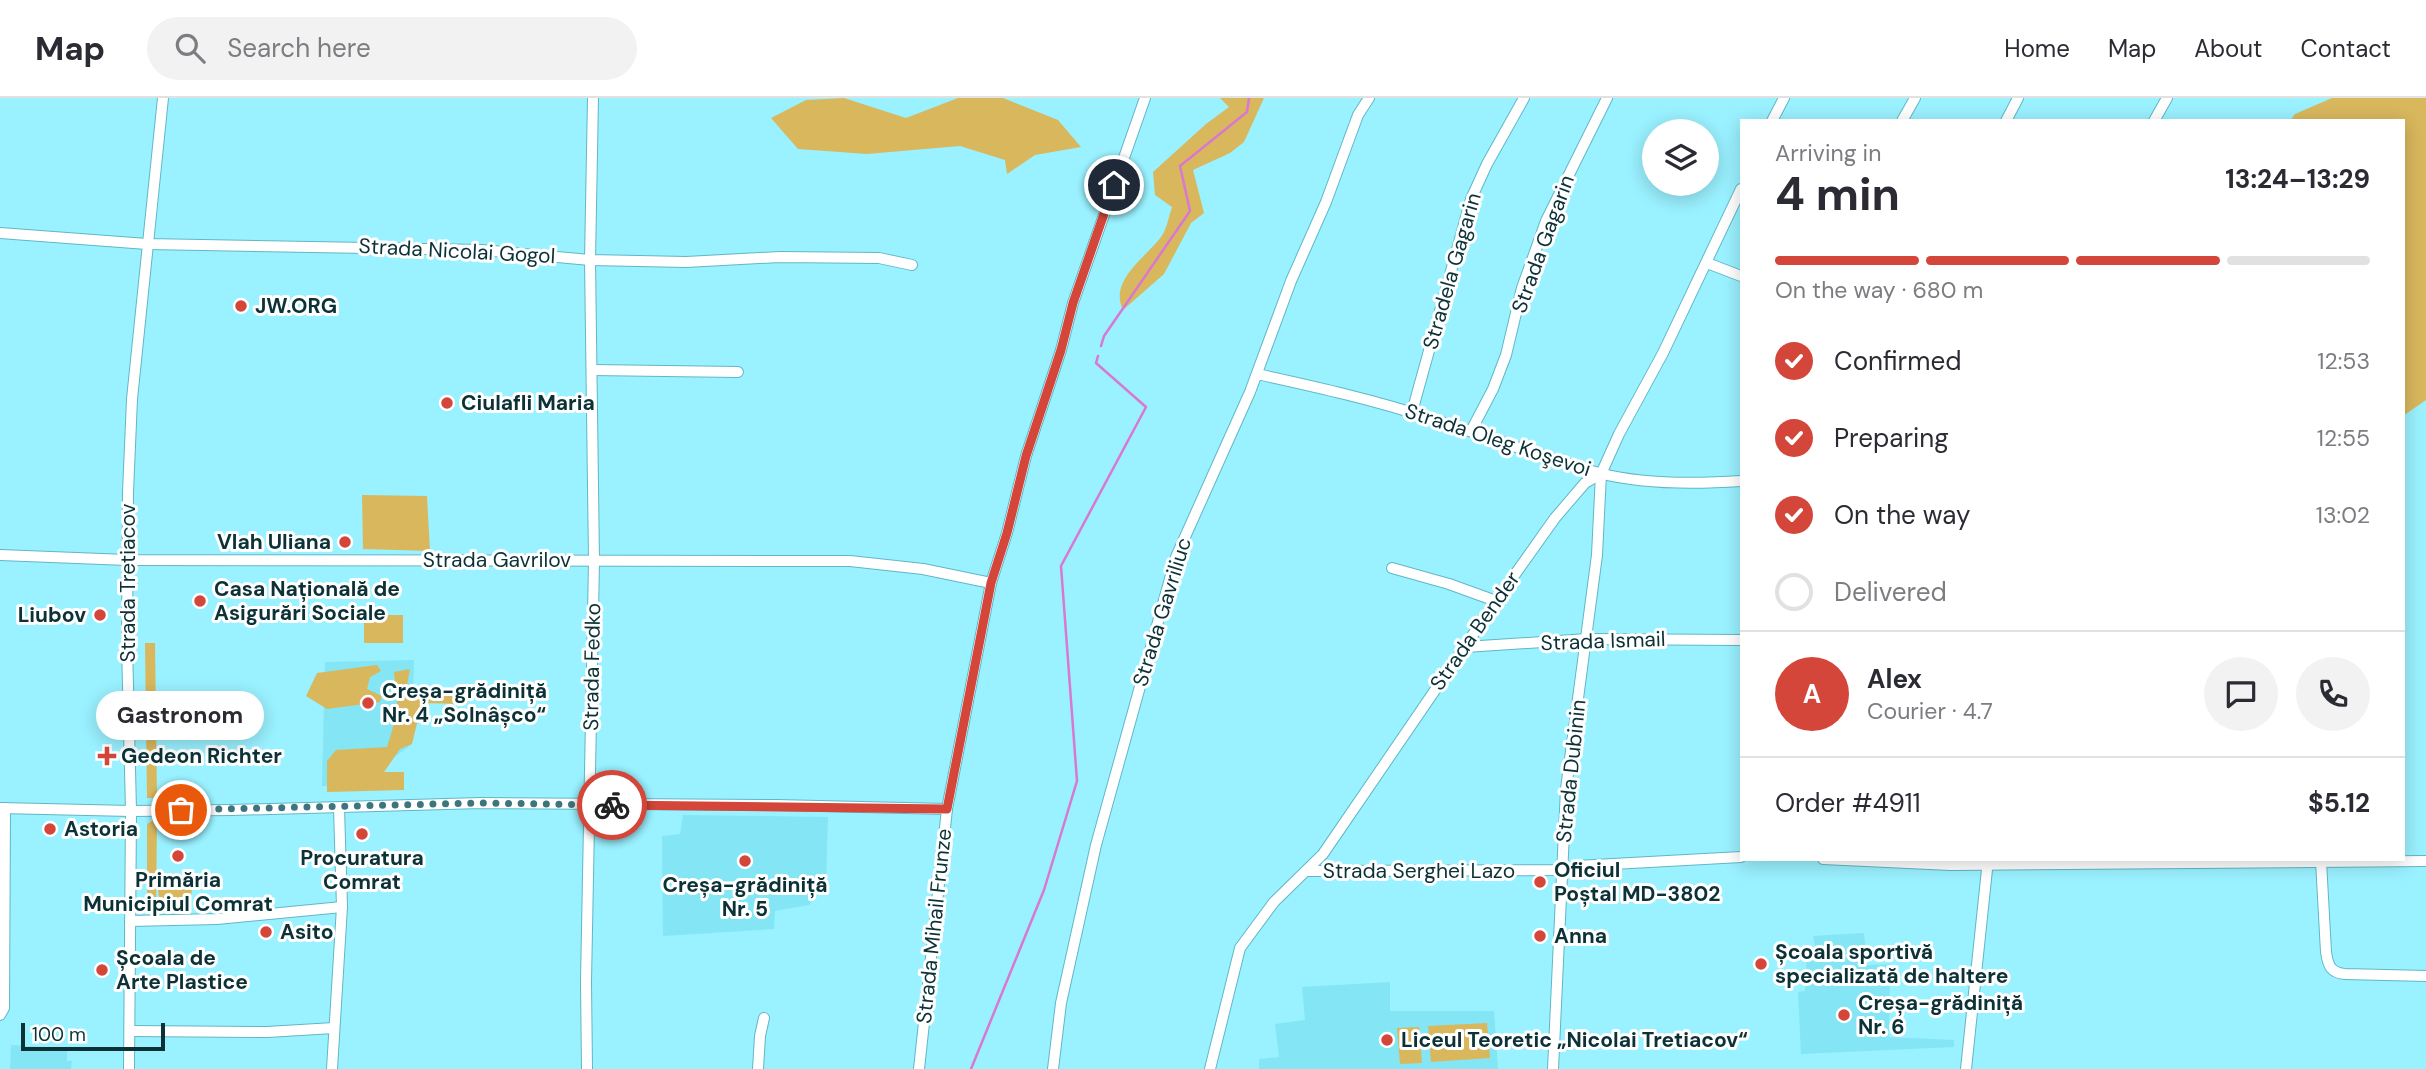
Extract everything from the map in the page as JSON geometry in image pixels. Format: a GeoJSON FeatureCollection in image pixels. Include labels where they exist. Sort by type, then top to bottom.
{"type":"FeatureCollection","features":[{"type":"Feature","properties":{"kind":"street","name":"Strada Tretiacov"},"geometry":{"type":"LineString","coordinates":[[129,1069],[131,811],[127,560],[132,399],[163,98]]}},
{"type":"Feature","properties":{"kind":"street","name":"Strada Fedko"},"geometry":{"type":"LineString","coordinates":[[587,1069],[594,561],[590,260],[593,98]]}},
{"type":"Feature","properties":{"kind":"street","name":"Strada Mihail Frunze"},"geometry":{"type":"LineString","coordinates":[[919,1069],[947,809],[991,583],[1007,533],[1026,456],[1061,350],[1073,303],[1145,98]]}},
{"type":"Feature","properties":{"kind":"street","name":"Strada Gavriliuc"},"geometry":{"type":"LineString","coordinates":[[1053,1069],[1061,1003],[1096,845],[1166,590],[1186,531],[1257,374],[1290,281],[1326,202],[1358,115],[1369,98]]}},
{"type":"Feature","properties":{"kind":"street","name":"Stradela Gagarin"},"geometry":{"type":"LineString","coordinates":[[1412,412],[1471,199],[1524,98]]}},
{"type":"Feature","properties":{"kind":"street","name":"Strada Gagarin"},"geometry":{"type":"LineString","coordinates":[[1471,431],[1493,389],[1506,355],[1522,288],[1546,221],[1606,98]]}},
{"type":"Feature","properties":{"kind":"street"},"geometry":{"type":"LineString","coordinates":[[1773,119],[1784,98]]}},
{"type":"Feature","properties":{"kind":"street"},"geometry":{"type":"LineString","coordinates":[[1903,119],[1915,98]]}},
{"type":"Feature","properties":{"kind":"street"},"geometry":{"type":"LineString","coordinates":[[2007,119],[2018,98]]}},
{"type":"Feature","properties":{"kind":"street"},"geometry":{"type":"LineString","coordinates":[[2155,119],[2167,98]]}},
{"type":"Feature","properties":{"kind":"street","name":"Strada Bender"},"geometry":{"type":"LineString","coordinates":[[1210,1069],[1240,948],[1274,902],[1323,854],[1496,601],[1576,491],[1601,474],[1707,264],[1740,191]]}},
{"type":"Feature","properties":{"kind":"street","name":"Strada Nicolai Gogol"},"geometry":{"type":"LineString","coordinates":[[0,233],[147,244],[468,250],[590,260],[686,262],[780,257],[879,258],[912,265]]}},
{"type":"Feature","properties":{"kind":"street"},"geometry":{"type":"LineString","coordinates":[[1707,264],[1740,276]]}},
{"type":"Feature","properties":{"kind":"street"},"geometry":{"type":"LineString","coordinates":[[592,370],[738,372]]}},
{"type":"Feature","properties":{"kind":"street","name":"Strada Oleg Koşevoi"},"geometry":{"type":"LineString","coordinates":[[1257,374],[1346,393],[1412,412],[1601,474],[1687,482],[1740,481]]}},
{"type":"Feature","properties":{"kind":"street","name":"Strada Dubinin"},"geometry":{"type":"LineString","coordinates":[[1553,1069],[1566,789],[1588,639],[1597,555],[1601,474]]}},
{"type":"Feature","properties":{"kind":"street","name":"Strada Gavrilov"},"geometry":{"type":"LineString","coordinates":[[0,555],[127,560],[850,561],[923,569],[991,583]]}},
{"type":"Feature","properties":{"kind":"street"},"geometry":{"type":"LineString","coordinates":[[1392,568],[1496,601]]}},
{"type":"Feature","properties":{"kind":"street","name":"Strada Ismail"},"geometry":{"type":"LineString","coordinates":[[1465,647],[1588,639],[1740,640]]}},
{"type":"Feature","properties":{"kind":"street"},"geometry":{"type":"LineString","coordinates":[[0,1015],[4,1008],[3,808],[131,811],[481,803],[947,809]]}},
{"type":"Feature","properties":{"kind":"street"},"geometry":{"type":"LineString","coordinates":[[332,1069],[342,907],[339,808]]}},
{"type":"Feature","properties":{"kind":"street","name":"Strada Serghei Lazo"},"geometry":{"type":"LineString","coordinates":[[1307,870],[1561,870],[1576,866],[1740,858]]}},
{"type":"Feature","properties":{"kind":"street"},"geometry":{"type":"LineString","coordinates":[[1866,861],[1951,865],[1988,862],[2426,861]]}},
{"type":"Feature","properties":{"kind":"street"},"geometry":{"type":"LineString","coordinates":[[2321,861],[2326,953],[2331,970],[2345,974],[2426,976]]}},
{"type":"Feature","properties":{"kind":"street"},"geometry":{"type":"LineString","coordinates":[[1966,1069],[1988,862]]}},
{"type":"Feature","properties":{"kind":"street"},"geometry":{"type":"LineString","coordinates":[[130,921],[218,919],[342,907]]}},
{"type":"Feature","properties":{"kind":"street"},"geometry":{"type":"LineString","coordinates":[[758,1069],[764,1018]]}},
{"type":"Feature","properties":{"kind":"street"},"geometry":{"type":"LineString","coordinates":[[130,1031],[267,1032],[334,1028]]}},
{"type":"Feature","properties":{"kind":"shaded area"},"geometry":{"type":"Polygon","coordinates":[[[844,98],[906,118],[958,98],[1003,98],[1058,120],[1081,147],[1035,155],[1007,174],[1005,160],[960,146],[867,154],[798,149],[771,118],[806,100],[844,98]]]}},
{"type":"Feature","properties":{"kind":"shaded area"},"geometry":{"type":"Polygon","coordinates":[[[1220,98],[1264,98],[1244,142],[1230,153],[1193,170],[1204,213],[1191,223],[1164,274],[1123,310],[1120,299],[1125,278],[1163,234],[1172,207],[1155,195],[1153,172],[1229,107],[1220,98]]]}},
{"type":"Feature","properties":{"kind":"shaded area"},"geometry":{"type":"Polygon","coordinates":[[[2332,98],[2426,98],[2426,400],[2405,415],[2405,119],[2291,119],[2295,114],[2332,98]]]}},
{"type":"Feature","properties":{"kind":"shaded area"},"geometry":{"type":"Polygon","coordinates":[[[362,495],[427,496],[430,551],[363,549],[362,495]]]}},
{"type":"Feature","properties":{"kind":"shaded area"},"geometry":{"type":"Polygon","coordinates":[[[364,615],[403,615],[403,643],[364,643],[364,615]]]}},
{"type":"Feature","properties":{"kind":"shaded area"},"geometry":{"type":"Polygon","coordinates":[[[145,643],[155,643],[157,798],[147,798],[145,643]]]}},
{"type":"Feature","properties":{"kind":"shaded area","name":"Creșa-grădiniță Nr. 4 „Solnâșco“"},"geometry":{"type":"Polygon","coordinates":[[[414,660],[412,744],[378,769],[378,785],[322,786],[325,662],[414,660]]]}},
{"type":"Feature","properties":{"kind":"shaded area"},"geometry":{"type":"Polygon","coordinates":[[[377,665],[381,671],[370,677],[367,689],[382,696],[380,702],[327,709],[306,696],[317,673],[377,665]]]}},
{"type":"Feature","properties":{"kind":"shaded area"},"geometry":{"type":"Polygon","coordinates":[[[410,669],[405,696],[471,694],[467,704],[422,703],[412,744],[400,749],[384,772],[404,772],[404,790],[327,792],[327,761],[336,750],[387,747],[398,711],[394,672],[410,669]]]}},
{"type":"Feature","properties":{"kind":"shaded area","name":"Creșa-grădiniță Nr. 5"},"geometry":{"type":"Polygon","coordinates":[[[683,815],[828,817],[826,887],[809,905],[775,911],[774,929],[663,936],[662,836],[680,834],[683,815]]]}},
{"type":"Feature","properties":{"kind":"shaded area"},"geometry":{"type":"Polygon","coordinates":[[[157,818],[156,915],[147,904],[147,824],[157,818]]]}},
{"type":"Feature","properties":{"kind":"shaded area"},"geometry":{"type":"Polygon","coordinates":[[[158,873],[176,873],[176,888],[192,887],[191,899],[179,909],[166,908],[159,896],[158,873]]]}},
{"type":"Feature","properties":{"kind":"shaded area","name":"Creșa-grădiniță Nr. 6"},"geometry":{"type":"Polygon","coordinates":[[[1864,933],[1867,965],[1890,964],[1889,1037],[1954,1040],[1954,1047],[1801,1054],[1798,992],[1805,991],[1807,948],[1815,947],[1813,936],[1864,933]]]}},
{"type":"Feature","properties":{"kind":"shaded area","name":"Liceul Teoretic „Nicolai Tretiacov“"},"geometry":{"type":"Polygon","coordinates":[[[1390,982],[1390,1011],[1494,1011],[1498,1069],[1259,1069],[1259,1059],[1279,1057],[1275,1024],[1305,1020],[1302,987],[1390,982]]]}},
{"type":"Feature","properties":{"kind":"shaded area"},"geometry":{"type":"Polygon","coordinates":[[[1487,1023],[1490,1058],[1431,1062],[1428,1026],[1487,1023]]]}},
{"type":"Feature","properties":{"kind":"shaded area"},"geometry":{"type":"Polygon","coordinates":[[[1419,1027],[1422,1063],[1400,1064],[1397,1028],[1419,1027]]]}},
{"type":"Feature","properties":{"kind":"shaded area"},"geometry":{"type":"Polygon","coordinates":[[[11,1045],[67,1048],[67,1061],[72,1061],[71,1069],[10,1069],[11,1045]]]}},
{"type":"Feature","properties":{"kind":"waterway"},"geometry":{"type":"LineString","coordinates":[[1101,346],[1104,336],[1190,211],[1180,166],[1247,112],[1249,98]]}},
{"type":"Feature","properties":{"kind":"waterway"},"geometry":{"type":"LineString","coordinates":[[971,1069],[1044,890],[1077,781],[1061,566],[1146,407],[1096,363],[1098,356]]}},
{"type":"Feature","properties":{"kind":"way so far"},"geometry":{"type":"LineString","coordinates":[[181,810],[481,803],[612,805]]}},
{"type":"Feature","properties":{"kind":"place","name":"JW.ORG"},"geometry":{"type":"Point","coordinates":[241,306]}},
{"type":"Feature","properties":{"kind":"place","name":"Ciulafli Maria"},"geometry":{"type":"Point","coordinates":[447,403]}},
{"type":"Feature","properties":{"kind":"place","name":"Vlah Uliana"},"geometry":{"type":"Point","coordinates":[345,542]}},
{"type":"Feature","properties":{"kind":"place","name":"Casa Națională de Asigurări Sociale"},"geometry":{"type":"Point","coordinates":[200,601]}},
{"type":"Feature","properties":{"kind":"place","name":"Liubov"},"geometry":{"type":"Point","coordinates":[100,615]}},
{"type":"Feature","properties":{"kind":"place","name":"Creșa-grădiniță Nr. 4 „Solnâșco“"},"geometry":{"type":"Point","coordinates":[368,703]}},
{"type":"Feature","properties":{"kind":"place","name":"Gedeon Richter"},"geometry":{"type":"Point","coordinates":[107,756]}},
{"type":"Feature","properties":{"kind":"place","name":"Gastronom"},"geometry":{"type":"Point","coordinates":[181,810]}},
{"type":"Feature","properties":{"kind":"place","name":"Astoria"},"geometry":{"type":"Point","coordinates":[50,829]}},
{"type":"Feature","properties":{"kind":"place","name":"Procuratura Comrat"},"geometry":{"type":"Point","coordinates":[362,834]}},
{"type":"Feature","properties":{"kind":"place","name":"Primăria Municipiul Comrat"},"geometry":{"type":"Point","coordinates":[178,856]}},
{"type":"Feature","properties":{"kind":"place","name":"Creșa-grădiniță Nr. 5"},"geometry":{"type":"Point","coordinates":[745,861]}},
{"type":"Feature","properties":{"kind":"place","name":"Oficiul Poștal MD-3802"},"geometry":{"type":"Point","coordinates":[1540,882]}},
{"type":"Feature","properties":{"kind":"place","name":"Asito"},"geometry":{"type":"Point","coordinates":[266,932]}},
{"type":"Feature","properties":{"kind":"place","name":"Anna"},"geometry":{"type":"Point","coordinates":[1540,936]}},
{"type":"Feature","properties":{"kind":"place","name":"Școala sportivă specializată de haltere"},"geometry":{"type":"Point","coordinates":[1761,964]}},
{"type":"Feature","properties":{"kind":"place","name":"Școala de Arte Plastice"},"geometry":{"type":"Point","coordinates":[102,970]}},
{"type":"Feature","properties":{"kind":"place","name":"Creșa-grădiniță Nr. 6"},"geometry":{"type":"Point","coordinates":[1844,1015]}},
{"type":"Feature","properties":{"kind":"place","name":"Liceul Teoretic „Nicolai Tretiacov“"},"geometry":{"type":"Point","coordinates":[1387,1040]}},
{"type":"Feature","properties":{"kind":"route"},"geometry":{"type":"LineString","coordinates":[[612,805],[947,809],[991,583],[1007,533],[1026,456],[1061,350],[1073,303],[1114,185]]}}]}
